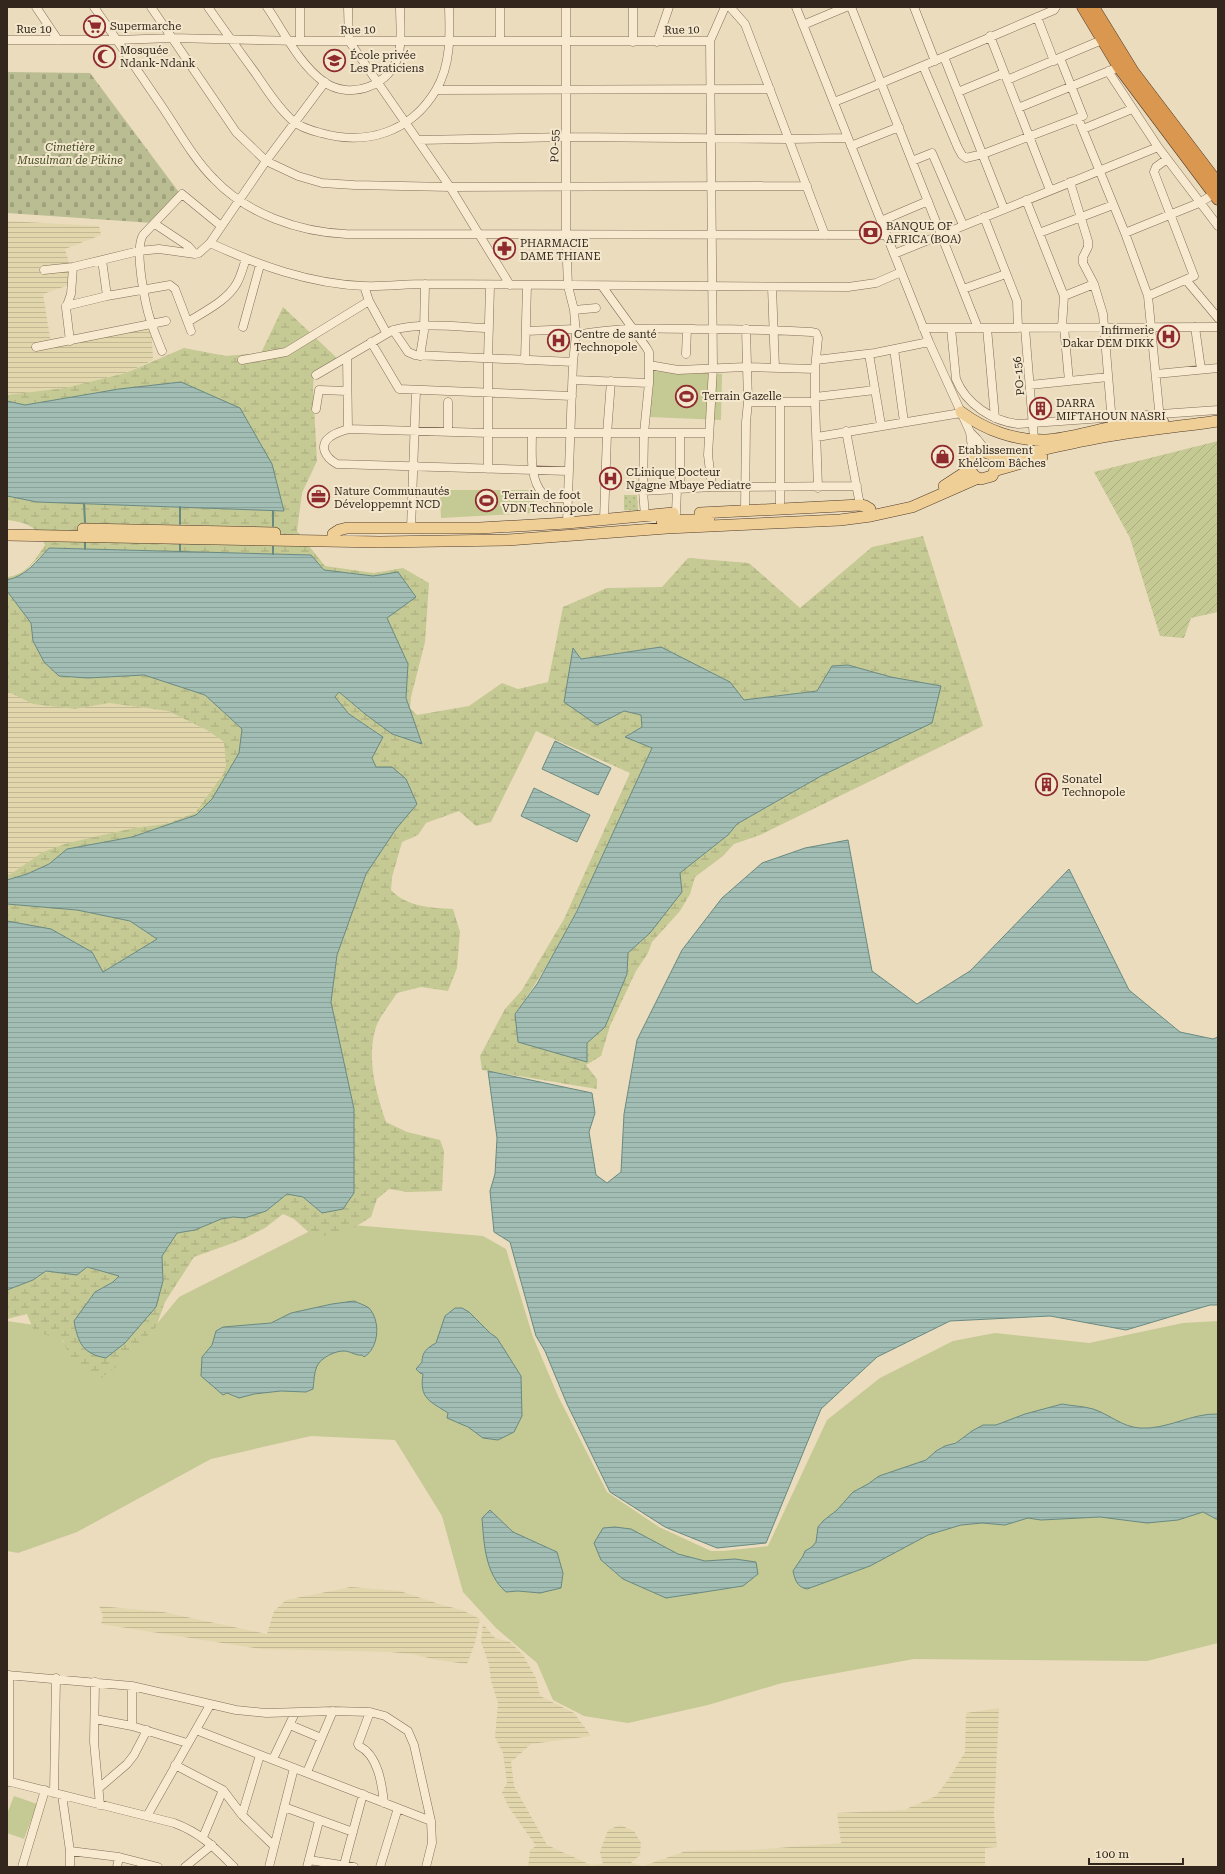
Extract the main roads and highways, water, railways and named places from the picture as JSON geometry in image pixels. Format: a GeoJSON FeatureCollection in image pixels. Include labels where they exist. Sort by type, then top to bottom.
{"type":"FeatureCollection","features":[{"type":"Feature","properties":{"kind":"highway"},"geometry":{"type":"LineString","coordinates":[[1083,7],[1102,40],[1114,69],[1217,192]]}},
{"type":"Feature","properties":{"kind":"highway"},"geometry":{"type":"LineString","coordinates":[[1093,7],[1134,72],[1217,192]]}},
{"type":"Feature","properties":{"kind":"main road"},"geometry":{"type":"LineString","coordinates":[[961,412],[973,421],[991,430],[1006,435],[1046,440]]}},
{"type":"Feature","properties":{"kind":"main road"},"geometry":{"type":"LineString","coordinates":[[1022,454],[1025,449],[1046,440],[1112,423],[1162,421],[1218,422]]}},
{"type":"Feature","properties":{"kind":"main road"},"geometry":{"type":"LineString","coordinates":[[978,478],[974,476],[970,469],[970,463],[973,456],[978,453],[1005,456],[1022,454],[1098,438],[1162,421]]}},
{"type":"Feature","properties":{"kind":"main road"},"geometry":{"type":"LineString","coordinates":[[7,535],[380,542],[507,540],[871,516],[912,507],[978,478],[989,478],[996,470],[1020,462],[1098,445],[1218,428]]}},
{"type":"Feature","properties":{"kind":"main road"},"geometry":{"type":"LineString","coordinates":[[990,454],[997,462],[996,470]]}},
{"type":"Feature","properties":{"kind":"main road"},"geometry":{"type":"LineString","coordinates":[[333,534],[339,530],[347,528],[480,528],[567,523],[651,515],[679,516],[827,513],[920,497],[944,486],[970,469]]}},
{"type":"Feature","properties":{"kind":"main road"},"geometry":{"type":"LineString","coordinates":[[7,528],[440,535],[504,533],[745,511],[865,507]]}},
{"type":"Feature","properties":{"kind":"water"},"geometry":{"type":"Polygon","coordinates":[[[181,382],[240,408],[272,464],[284,511],[37,502],[7,496],[7,401],[25,405],[119,389],[181,382]]]}},
{"type":"Feature","properties":{"kind":"water"},"geometry":{"type":"Polygon","coordinates":[[[49,548],[311,555],[324,570],[373,576],[398,572],[416,597],[387,618],[408,664],[406,698],[422,744],[392,734],[339,692],[335,697],[349,714],[383,737],[372,758],[376,767],[392,767],[406,779],[417,804],[396,829],[366,874],[337,955],[331,1002],[354,1109],[354,1193],[343,1209],[322,1213],[303,1197],[287,1194],[266,1211],[245,1218],[233,1217],[221,1219],[195,1230],[177,1233],[162,1256],[163,1281],[156,1307],[125,1343],[106,1358],[92,1354],[83,1346],[77,1336],[74,1321],[95,1292],[113,1282],[119,1276],[87,1267],[77,1275],[46,1271],[33,1280],[7,1290],[7,921],[51,929],[92,952],[103,972],[157,939],[130,921],[77,910],[7,904],[7,880],[27,874],[49,864],[67,849],[132,837],[196,815],[212,799],[239,753],[242,729],[205,695],[144,675],[88,678],[59,676],[44,662],[33,641],[31,623],[7,591],[7,580],[25,572],[49,548]]]}},
{"type":"Feature","properties":{"kind":"water"},"geometry":{"type":"Polygon","coordinates":[[[661,647],[730,682],[744,700],[817,691],[832,666],[848,665],[891,677],[941,686],[932,723],[821,776],[737,824],[728,835],[680,873],[682,892],[650,933],[628,953],[627,974],[605,1027],[587,1043],[587,1062],[518,1042],[515,1014],[537,984],[577,911],[652,748],[625,737],[642,727],[641,715],[624,711],[597,725],[564,702],[573,648],[581,659],[661,647]]]}},
{"type":"Feature","properties":{"kind":"water"},"geometry":{"type":"Polygon","coordinates":[[[555,741],[611,768],[598,795],[542,769],[555,741]]]}},
{"type":"Feature","properties":{"kind":"water"},"geometry":{"type":"Polygon","coordinates":[[[534,788],[590,815],[577,842],[521,816],[534,788]]]}},
{"type":"Feature","properties":{"kind":"water"},"geometry":{"type":"Polygon","coordinates":[[[848,840],[872,971],[917,1004],[970,971],[1069,869],[1129,990],[1180,1032],[1213,1039],[1218,1037],[1218,1305],[1210,1305],[1126,1330],[1050,1316],[950,1321],[877,1357],[821,1409],[766,1543],[717,1548],[665,1527],[610,1492],[567,1404],[545,1351],[536,1336],[510,1242],[494,1232],[490,1191],[495,1174],[497,1138],[488,1071],[592,1093],[595,1113],[589,1132],[596,1175],[607,1183],[621,1172],[624,1114],[637,1040],[682,950],[722,898],[762,863],[805,848],[848,840]]]}},
{"type":"Feature","properties":{"kind":"water"},"geometry":{"type":"Polygon","coordinates":[[[354,1301],[369,1308],[373,1313],[377,1327],[377,1334],[373,1347],[364,1357],[362,1355],[344,1351],[336,1352],[325,1358],[316,1368],[313,1389],[306,1392],[281,1391],[254,1394],[239,1398],[227,1393],[223,1395],[201,1376],[202,1357],[212,1345],[216,1331],[223,1327],[271,1323],[291,1313],[354,1301]]]}},
{"type":"Feature","properties":{"kind":"water"},"geometry":{"type":"Polygon","coordinates":[[[455,1308],[462,1308],[469,1312],[497,1338],[521,1376],[522,1416],[514,1432],[498,1440],[483,1438],[468,1427],[447,1418],[448,1413],[431,1402],[424,1394],[422,1382],[423,1374],[416,1369],[422,1362],[426,1351],[436,1343],[445,1316],[455,1308]]]}},
{"type":"Feature","properties":{"kind":"water"},"geometry":{"type":"Polygon","coordinates":[[[1062,1404],[1093,1409],[1121,1423],[1140,1428],[1160,1427],[1198,1416],[1218,1414],[1218,1520],[1203,1512],[1178,1520],[1147,1523],[1100,1517],[1041,1520],[1028,1518],[1005,1525],[982,1523],[961,1525],[928,1535],[870,1566],[807,1589],[801,1587],[797,1583],[793,1571],[805,1551],[812,1547],[816,1542],[818,1527],[837,1510],[853,1492],[879,1476],[926,1460],[936,1451],[945,1446],[956,1443],[983,1425],[996,1425],[1025,1414],[1062,1404]]]}},
{"type":"Feature","properties":{"kind":"water"},"geometry":{"type":"Polygon","coordinates":[[[490,1510],[513,1532],[557,1552],[563,1573],[561,1588],[540,1593],[518,1591],[506,1592],[499,1585],[490,1568],[485,1548],[482,1518],[490,1510]]]}},
{"type":"Feature","properties":{"kind":"water"},"geometry":{"type":"Polygon","coordinates":[[[615,1527],[631,1529],[678,1554],[705,1561],[735,1559],[756,1562],[758,1574],[743,1586],[666,1598],[623,1579],[601,1560],[594,1543],[603,1528],[615,1527]]]}},
{"type":"Feature","properties":{"kind":"waterway"},"geometry":{"type":"LineString","coordinates":[[84,504],[85,522]]}},
{"type":"Feature","properties":{"kind":"waterway"},"geometry":{"type":"LineString","coordinates":[[180,507],[180,524]]}},
{"type":"Feature","properties":{"kind":"waterway"},"geometry":{"type":"LineString","coordinates":[[273,511],[273,526]]}},
{"type":"Feature","properties":{"kind":"waterway"},"geometry":{"type":"LineString","coordinates":[[85,542],[85,549]]}},
{"type":"Feature","properties":{"kind":"waterway"},"geometry":{"type":"LineString","coordinates":[[180,544],[180,551]]}},
{"type":"Feature","properties":{"kind":"waterway"},"geometry":{"type":"LineString","coordinates":[[273,546],[273,554]]}},
{"type":"Feature","properties":{"kind":"place","name":"Supermarche"},"geometry":{"type":"Point","coordinates":[95,26]}},
{"type":"Feature","properties":{"kind":"place","name":"Mosquée Ndank-Ndank"},"geometry":{"type":"Point","coordinates":[105,56]}},
{"type":"Feature","properties":{"kind":"place","name":"École privée Les Praticiens"},"geometry":{"type":"Point","coordinates":[335,61]}},
{"type":"Feature","properties":{"kind":"place","name":"BANQUE OF AFRICA (BOA)"},"geometry":{"type":"Point","coordinates":[871,232]}},
{"type":"Feature","properties":{"kind":"place","name":"PHARMACIE DAME THIANE"},"geometry":{"type":"Point","coordinates":[504,249]}},
{"type":"Feature","properties":{"kind":"place","name":"Infirmerie Dakar DEM DIKK"},"geometry":{"type":"Point","coordinates":[1169,336]}},
{"type":"Feature","properties":{"kind":"place","name":"Centre de santé Technopole"},"geometry":{"type":"Point","coordinates":[559,340]}},
{"type":"Feature","properties":{"kind":"place","name":"Terrain Gazelle"},"geometry":{"type":"Point","coordinates":[686,396]}},
{"type":"Feature","properties":{"kind":"place","name":"DARRA MIFTAHOUN NASRI"},"geometry":{"type":"Point","coordinates":[1040,409]}},
{"type":"Feature","properties":{"kind":"place","name":"Etablissement Khélcom Bâches"},"geometry":{"type":"Point","coordinates":[942,456]}},
{"type":"Feature","properties":{"kind":"place","name":"CLinique Docteur Ngagne Mbaye Pediatre"},"geometry":{"type":"Point","coordinates":[611,478]}},
{"type":"Feature","properties":{"kind":"place","name":"Nature Communautés Développemnt NCD"},"geometry":{"type":"Point","coordinates":[319,497]}},
{"type":"Feature","properties":{"kind":"place","name":"Terrain de foot VDN Technopole"},"geometry":{"type":"Point","coordinates":[487,501]}},
{"type":"Feature","properties":{"kind":"place","name":"Sonatel Technopole"},"geometry":{"type":"Point","coordinates":[1047,785]}},
{"type":"Feature","properties":{"kind":"park label","name":"Cimetière Musulman de Pikine"},"geometry":{"type":"Point","coordinates":[70,153]}}]}
